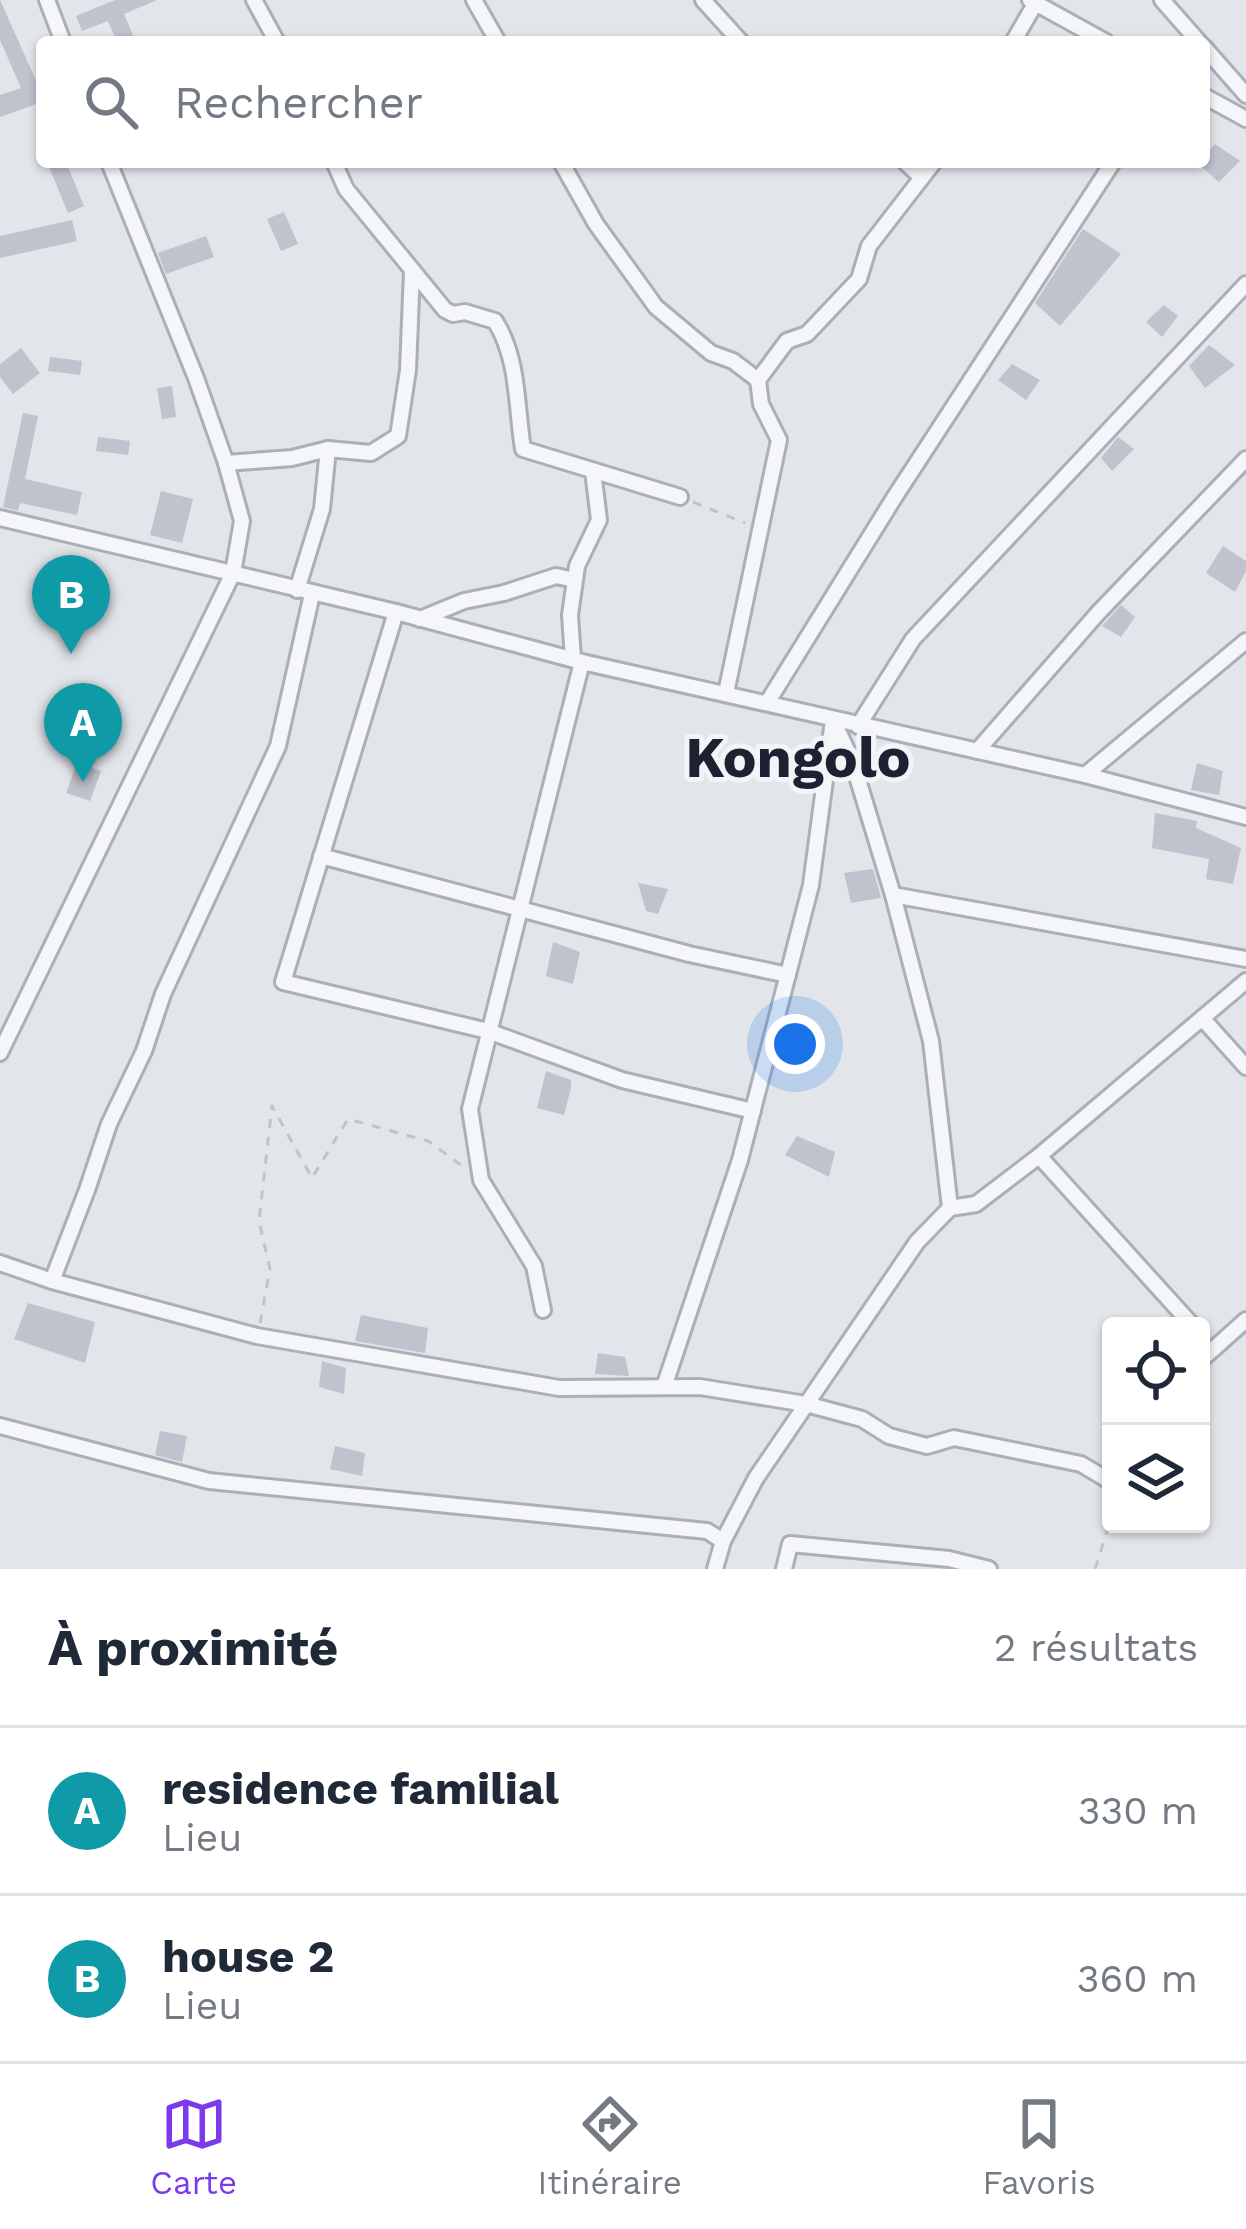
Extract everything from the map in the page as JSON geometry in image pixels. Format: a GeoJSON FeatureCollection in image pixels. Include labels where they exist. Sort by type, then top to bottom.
{"type":"FeatureCollection","features":[{"type":"Feature","properties":{"kind":"street"},"geometry":{"type":"LineString","coordinates":[[47,0],[61,36]]}},
{"type":"Feature","properties":{"kind":"street"},"geometry":{"type":"LineString","coordinates":[[254,0],[274,36]]}},
{"type":"Feature","properties":{"kind":"street"},"geometry":{"type":"LineString","coordinates":[[474,0],[494,36]]}},
{"type":"Feature","properties":{"kind":"street"},"geometry":{"type":"LineString","coordinates":[[703,0],[736,36]]}},
{"type":"Feature","properties":{"kind":"street"},"geometry":{"type":"LineString","coordinates":[[1162,0],[1194,36]]}},
{"type":"Feature","properties":{"kind":"street"},"geometry":{"type":"LineString","coordinates":[[1016,36],[1032,2],[1095,36]]}},
{"type":"Feature","properties":{"kind":"street"},"geometry":{"type":"LineString","coordinates":[[1210,54],[1246,94]]}},
{"type":"Feature","properties":{"kind":"street"},"geometry":{"type":"LineString","coordinates":[[1210,99],[1246,119]]}},
{"type":"Feature","properties":{"kind":"street"},"geometry":{"type":"LineString","coordinates":[[0,1053],[233,573],[242,521],[196,378],[111,168]]}},
{"type":"Feature","properties":{"kind":"street"},"geometry":{"type":"LineString","coordinates":[[337,168],[346,189],[445,310],[496,321],[513,361],[523,449],[680,497]]}},
{"type":"Feature","properties":{"kind":"street"},"geometry":{"type":"LineString","coordinates":[[564,168],[596,224],[656,307],[711,352],[758,380]]}},
{"type":"Feature","properties":{"kind":"street"},"geometry":{"type":"LineString","coordinates":[[911,168],[921,177]]}},
{"type":"Feature","properties":{"kind":"street"},"geometry":{"type":"LineString","coordinates":[[726,693],[779,440],[761,404],[758,380],[788,341],[807,334],[859,279],[869,246],[929,168]]}},
{"type":"Feature","properties":{"kind":"street"},"geometry":{"type":"LineString","coordinates":[[767,703],[1109,168]]}},
{"type":"Feature","properties":{"kind":"street"},"geometry":{"type":"LineString","coordinates":[[226,463],[292,458],[328,448],[371,453],[398,436],[408,370],[412,272]]}},
{"type":"Feature","properties":{"kind":"street"},"geometry":{"type":"LineString","coordinates":[[858,726],[913,640],[1246,284]]}},
{"type":"Feature","properties":{"kind":"street"},"geometry":{"type":"LineString","coordinates":[[52,1281],[163,994],[278,746],[322,509],[328,448]]}},
{"type":"Feature","properties":{"kind":"street"},"geometry":{"type":"LineString","coordinates":[[977,751],[1098,613],[1246,459]]}},
{"type":"Feature","properties":{"kind":"street"},"geometry":{"type":"LineString","coordinates":[[543,1310],[534,1266],[481,1180],[470,1109],[577,661],[570,615],[574,580],[599,520],[592,471]]}},
{"type":"Feature","properties":{"kind":"street"},"geometry":{"type":"LineString","coordinates":[[0,518],[396,612],[577,661],[1246,817]]}},
{"type":"Feature","properties":{"kind":"street"},"geometry":{"type":"LineString","coordinates":[[421,619],[464,601],[556,576],[574,580]]}},
{"type":"Feature","properties":{"kind":"street"},"geometry":{"type":"LineString","coordinates":[[396,612],[283,982],[488,1031],[622,1079],[753,1112]]}},
{"type":"Feature","properties":{"kind":"street"},"geometry":{"type":"LineString","coordinates":[[1085,776],[1246,640]]}},
{"type":"Feature","properties":{"kind":"street"},"geometry":{"type":"LineString","coordinates":[[833,720],[853,763],[931,1041],[950,1208]]}},
{"type":"Feature","properties":{"kind":"street"},"geometry":{"type":"LineString","coordinates":[[664,1387],[740,1160],[811,885],[833,720]]}},
{"type":"Feature","properties":{"kind":"street"},"geometry":{"type":"LineString","coordinates":[[322,856],[689,954],[788,974]]}},
{"type":"Feature","properties":{"kind":"street"},"geometry":{"type":"LineString","coordinates":[[892,895],[1246,959]]}},
{"type":"Feature","properties":{"kind":"street"},"geometry":{"type":"LineString","coordinates":[[715,1569],[723,1541],[756,1478],[917,1242],[950,1208],[976,1204],[1039,1156],[1246,981]]}},
{"type":"Feature","properties":{"kind":"street"},"geometry":{"type":"LineString","coordinates":[[1202,1018],[1246,1066]]}},
{"type":"Feature","properties":{"kind":"street"},"geometry":{"type":"LineString","coordinates":[[1039,1156],[1184,1317]]}},
{"type":"Feature","properties":{"kind":"street"},"geometry":{"type":"LineString","coordinates":[[0,1263],[257,1336],[559,1388],[700,1387],[806,1404],[862,1419],[889,1436],[927,1446],[954,1438],[1081,1464],[1102,1477]]}},
{"type":"Feature","properties":{"kind":"street"},"geometry":{"type":"LineString","coordinates":[[1210,1351],[1246,1320]]}},
{"type":"Feature","properties":{"kind":"street"},"geometry":{"type":"LineString","coordinates":[[0,1426],[209,1481],[707,1531],[723,1541]]}},
{"type":"Feature","properties":{"kind":"street"},"geometry":{"type":"LineString","coordinates":[[784,1569],[790,1544],[949,1559],[988,1569]]}},
{"type":"Feature","properties":{"kind":"path"},"geometry":{"type":"LineString","coordinates":[[680,497],[761,530]]}},
{"type":"Feature","properties":{"kind":"path"},"geometry":{"type":"LineString","coordinates":[[257,1336],[270,1269],[259,1221],[272,1106],[312,1178],[348,1119],[428,1141],[481,1180]]}},
{"type":"Feature","properties":{"kind":"path"},"geometry":{"type":"LineString","coordinates":[[1095,1569],[1107,1533]]}},
{"type":"Feature","properties":{"kind":"building"},"geometry":{"type":"Polygon","coordinates":[[[0,0],[36,81],[36,104],[0,117],[0,95],[21,88],[0,40],[0,0]]]}},
{"type":"Feature","properties":{"kind":"building"},"geometry":{"type":"Polygon","coordinates":[[[115,0],[157,0],[124,14],[133,36],[114,36],[108,21],[82,31],[76,16],[115,0]]]}},
{"type":"Feature","properties":{"kind":"building"},"geometry":{"type":"Polygon","coordinates":[[[1215,144],[1240,161],[1219,182],[1203,168],[1210,168],[1210,149],[1215,144]]]}},
{"type":"Feature","properties":{"kind":"building"},"geometry":{"type":"Polygon","coordinates":[[[49,168],[68,168],[84,206],[68,213],[49,168]]]}},
{"type":"Feature","properties":{"kind":"building"},"geometry":{"type":"Polygon","coordinates":[[[284,212],[298,244],[281,251],[267,219],[284,212]]]}},
{"type":"Feature","properties":{"kind":"building"},"geometry":{"type":"Polygon","coordinates":[[[72,220],[77,241],[0,258],[0,236],[72,220]]]}},
{"type":"Feature","properties":{"kind":"building"},"geometry":{"type":"Polygon","coordinates":[[[1083,229],[1121,254],[1060,326],[1035,303],[1083,229]]]}},
{"type":"Feature","properties":{"kind":"building"},"geometry":{"type":"Polygon","coordinates":[[[206,236],[214,257],[166,274],[158,253],[206,236]]]}},
{"type":"Feature","properties":{"kind":"building"},"geometry":{"type":"Polygon","coordinates":[[[1164,305],[1178,316],[1162,337],[1146,322],[1164,305]]]}},
{"type":"Feature","properties":{"kind":"building"},"geometry":{"type":"Polygon","coordinates":[[[1209,345],[1235,365],[1205,388],[1189,366],[1209,345]]]}},
{"type":"Feature","properties":{"kind":"building"},"geometry":{"type":"Polygon","coordinates":[[[21,348],[40,373],[13,394],[0,377],[0,364],[21,348]]]}},
{"type":"Feature","properties":{"kind":"building"},"geometry":{"type":"Polygon","coordinates":[[[50,357],[82,361],[80,375],[48,371],[50,357]]]}},
{"type":"Feature","properties":{"kind":"building"},"geometry":{"type":"Polygon","coordinates":[[[1012,364],[1040,380],[1026,400],[998,380],[1012,364]]]}},
{"type":"Feature","properties":{"kind":"building"},"geometry":{"type":"Polygon","coordinates":[[[172,386],[176,417],[162,419],[157,388],[172,386]]]}},
{"type":"Feature","properties":{"kind":"building"},"geometry":{"type":"Polygon","coordinates":[[[23,413],[38,416],[25,479],[82,492],[77,515],[20,503],[18,511],[3,507],[23,413]]]}},
{"type":"Feature","properties":{"kind":"building"},"geometry":{"type":"Polygon","coordinates":[[[98,437],[130,441],[128,455],[96,451],[98,437]]]}},
{"type":"Feature","properties":{"kind":"building"},"geometry":{"type":"Polygon","coordinates":[[[1118,437],[1134,449],[1112,471],[1101,458],[1118,437]]]}},
{"type":"Feature","properties":{"kind":"building"},"geometry":{"type":"Polygon","coordinates":[[[161,491],[193,499],[182,543],[150,535],[161,491]]]}},
{"type":"Feature","properties":{"kind":"building"},"geometry":{"type":"Polygon","coordinates":[[[1223,546],[1246,561],[1235,592],[1206,573],[1223,546]]]}},
{"type":"Feature","properties":{"kind":"building"},"geometry":{"type":"Polygon","coordinates":[[[1121,605],[1135,617],[1121,637],[1102,626],[1121,605]]]}},
{"type":"Feature","properties":{"kind":"building"},"geometry":{"type":"Polygon","coordinates":[[[77,763],[101,771],[90,801],[66,793],[77,763]]]}},
{"type":"Feature","properties":{"kind":"building"},"geometry":{"type":"Polygon","coordinates":[[[1197,763],[1223,771],[1219,795],[1191,790],[1197,763]]]}},
{"type":"Feature","properties":{"kind":"building"},"geometry":{"type":"Polygon","coordinates":[[[1155,813],[1197,821],[1196,828],[1241,848],[1233,884],[1206,879],[1209,859],[1152,848],[1155,813]]]}},
{"type":"Feature","properties":{"kind":"building"},"geometry":{"type":"Polygon","coordinates":[[[873,869],[881,898],[851,903],[844,873],[873,869]]]}},
{"type":"Feature","properties":{"kind":"building"},"geometry":{"type":"Polygon","coordinates":[[[638,883],[668,889],[658,914],[646,911],[638,883]]]}},
{"type":"Feature","properties":{"kind":"building"},"geometry":{"type":"Polygon","coordinates":[[[553,942],[580,952],[573,984],[546,976],[553,942]]]}},
{"type":"Feature","properties":{"kind":"building"},"geometry":{"type":"Polygon","coordinates":[[[546,1071],[571,1080],[564,1115],[537,1108],[546,1071]]]}},
{"type":"Feature","properties":{"kind":"building"},"geometry":{"type":"Polygon","coordinates":[[[797,1136],[835,1152],[829,1177],[785,1155],[797,1136]]]}},
{"type":"Feature","properties":{"kind":"building"},"geometry":{"type":"Polygon","coordinates":[[[28,1303],[95,1322],[85,1363],[14,1339],[28,1303]]]}},
{"type":"Feature","properties":{"kind":"building"},"geometry":{"type":"Polygon","coordinates":[[[361,1315],[428,1328],[425,1353],[355,1341],[361,1315]]]}},
{"type":"Feature","properties":{"kind":"building"},"geometry":{"type":"Polygon","coordinates":[[[598,1353],[625,1357],[629,1376],[595,1374],[598,1353]]]}},
{"type":"Feature","properties":{"kind":"building"},"geometry":{"type":"Polygon","coordinates":[[[322,1361],[346,1368],[344,1394],[319,1387],[322,1361]]]}},
{"type":"Feature","properties":{"kind":"building"},"geometry":{"type":"Polygon","coordinates":[[[160,1431],[187,1436],[182,1462],[155,1455],[160,1431]]]}},
{"type":"Feature","properties":{"kind":"building"},"geometry":{"type":"Polygon","coordinates":[[[335,1446],[365,1453],[362,1476],[330,1469],[335,1446]]]}},
{"type":"Feature","properties":{"kind":"place","name":"house 2"},"geometry":{"type":"Point","coordinates":[71,654]}},
{"type":"Feature","properties":{"kind":"place","name":"residence familial"},"geometry":{"type":"Point","coordinates":[83,782]}},
{"type":"Feature","properties":{"kind":"district","name":"Kongolo"},"geometry":{"type":"Point","coordinates":[798,757]}}]}
